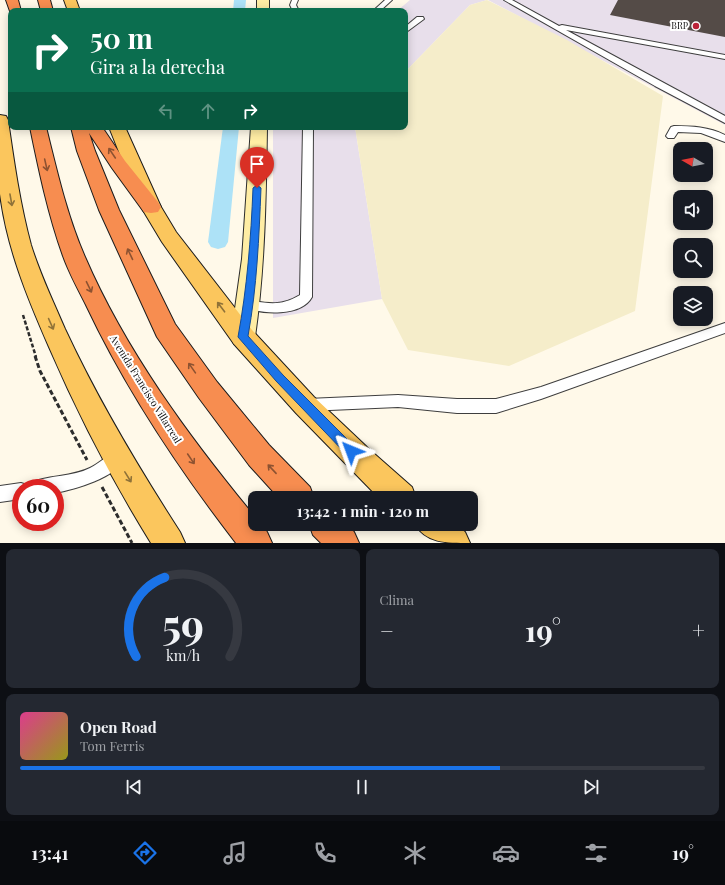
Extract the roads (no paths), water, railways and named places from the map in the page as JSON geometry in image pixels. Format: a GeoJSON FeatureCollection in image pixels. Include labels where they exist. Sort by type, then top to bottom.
{"type":"FeatureCollection","features":[{"type":"Feature","properties":{"kind":"highway","name":"Avenida Francisco Villarreal"},"geometry":{"type":"LineString","coordinates":[[39,130],[54,198],[74,257],[115,341],[152,401],[208,483],[256,543]]}},
{"type":"Feature","properties":{"kind":"highway"},"geometry":{"type":"LineString","coordinates":[[81,130],[86,151],[109,210],[166,330],[208,390],[259,454],[293,491]]}},
{"type":"Feature","properties":{"kind":"highway"},"geometry":{"type":"LineString","coordinates":[[96,130],[118,164],[151,207]]}},
{"type":"Feature","properties":{"kind":"highway"},"geometry":{"type":"LineString","coordinates":[[331,531],[343,543]]}},
{"type":"Feature","properties":{"kind":"main road"},"geometry":{"type":"LineString","coordinates":[[0,120],[15,224],[26,264],[71,370],[117,458],[169,543]]}},
{"type":"Feature","properties":{"kind":"main road"},"geometry":{"type":"LineString","coordinates":[[118,130],[151,207],[169,237],[243,337],[305,405],[393,491]]}},
{"type":"Feature","properties":{"kind":"main road"},"geometry":{"type":"LineString","coordinates":[[439,531],[454,543]]}},
{"type":"Feature","properties":{"kind":"street"},"geometry":{"type":"LineString","coordinates":[[243,337],[249,305],[255,233],[259,130]]}},
{"type":"Feature","properties":{"kind":"lane"},"geometry":{"type":"LineString","coordinates":[[380,8],[389,0]]}},
{"type":"Feature","properties":{"kind":"lane"},"geometry":{"type":"LineString","coordinates":[[507,0],[520,4],[553,26],[725,120]]}},
{"type":"Feature","properties":{"kind":"lane"},"geometry":{"type":"LineString","coordinates":[[408,29],[420,19]]}},
{"type":"Feature","properties":{"kind":"lane"},"geometry":{"type":"LineString","coordinates":[[553,26],[725,57]]}},
{"type":"Feature","properties":{"kind":"lane"},"geometry":{"type":"LineString","coordinates":[[671,136],[674,129],[695,128],[717,134],[725,139]]}},
{"type":"Feature","properties":{"kind":"lane"},"geometry":{"type":"LineString","coordinates":[[249,305],[269,310],[293,306],[306,296],[308,130]]}},
{"type":"Feature","properties":{"kind":"lane"},"geometry":{"type":"LineString","coordinates":[[305,405],[398,401],[457,406],[496,406],[541,393],[725,328]]}},
{"type":"Feature","properties":{"kind":"lane"},"geometry":{"type":"LineString","coordinates":[[64,484],[95,474],[117,458]]}},
{"type":"Feature","properties":{"kind":"lane"},"geometry":{"type":"LineString","coordinates":[[0,494],[12,492]]}},
{"type":"Feature","properties":{"kind":"waterway"},"geometry":{"type":"LineString","coordinates":[[239,8],[240,0]]}},
{"type":"Feature","properties":{"kind":"waterway"},"geometry":{"type":"LineString","coordinates":[[218,242],[231,130]]}},
{"type":"Feature","properties":{"kind":"place","name":"BRP"},"geometry":{"type":"Point","coordinates":[696,26]}}]}
